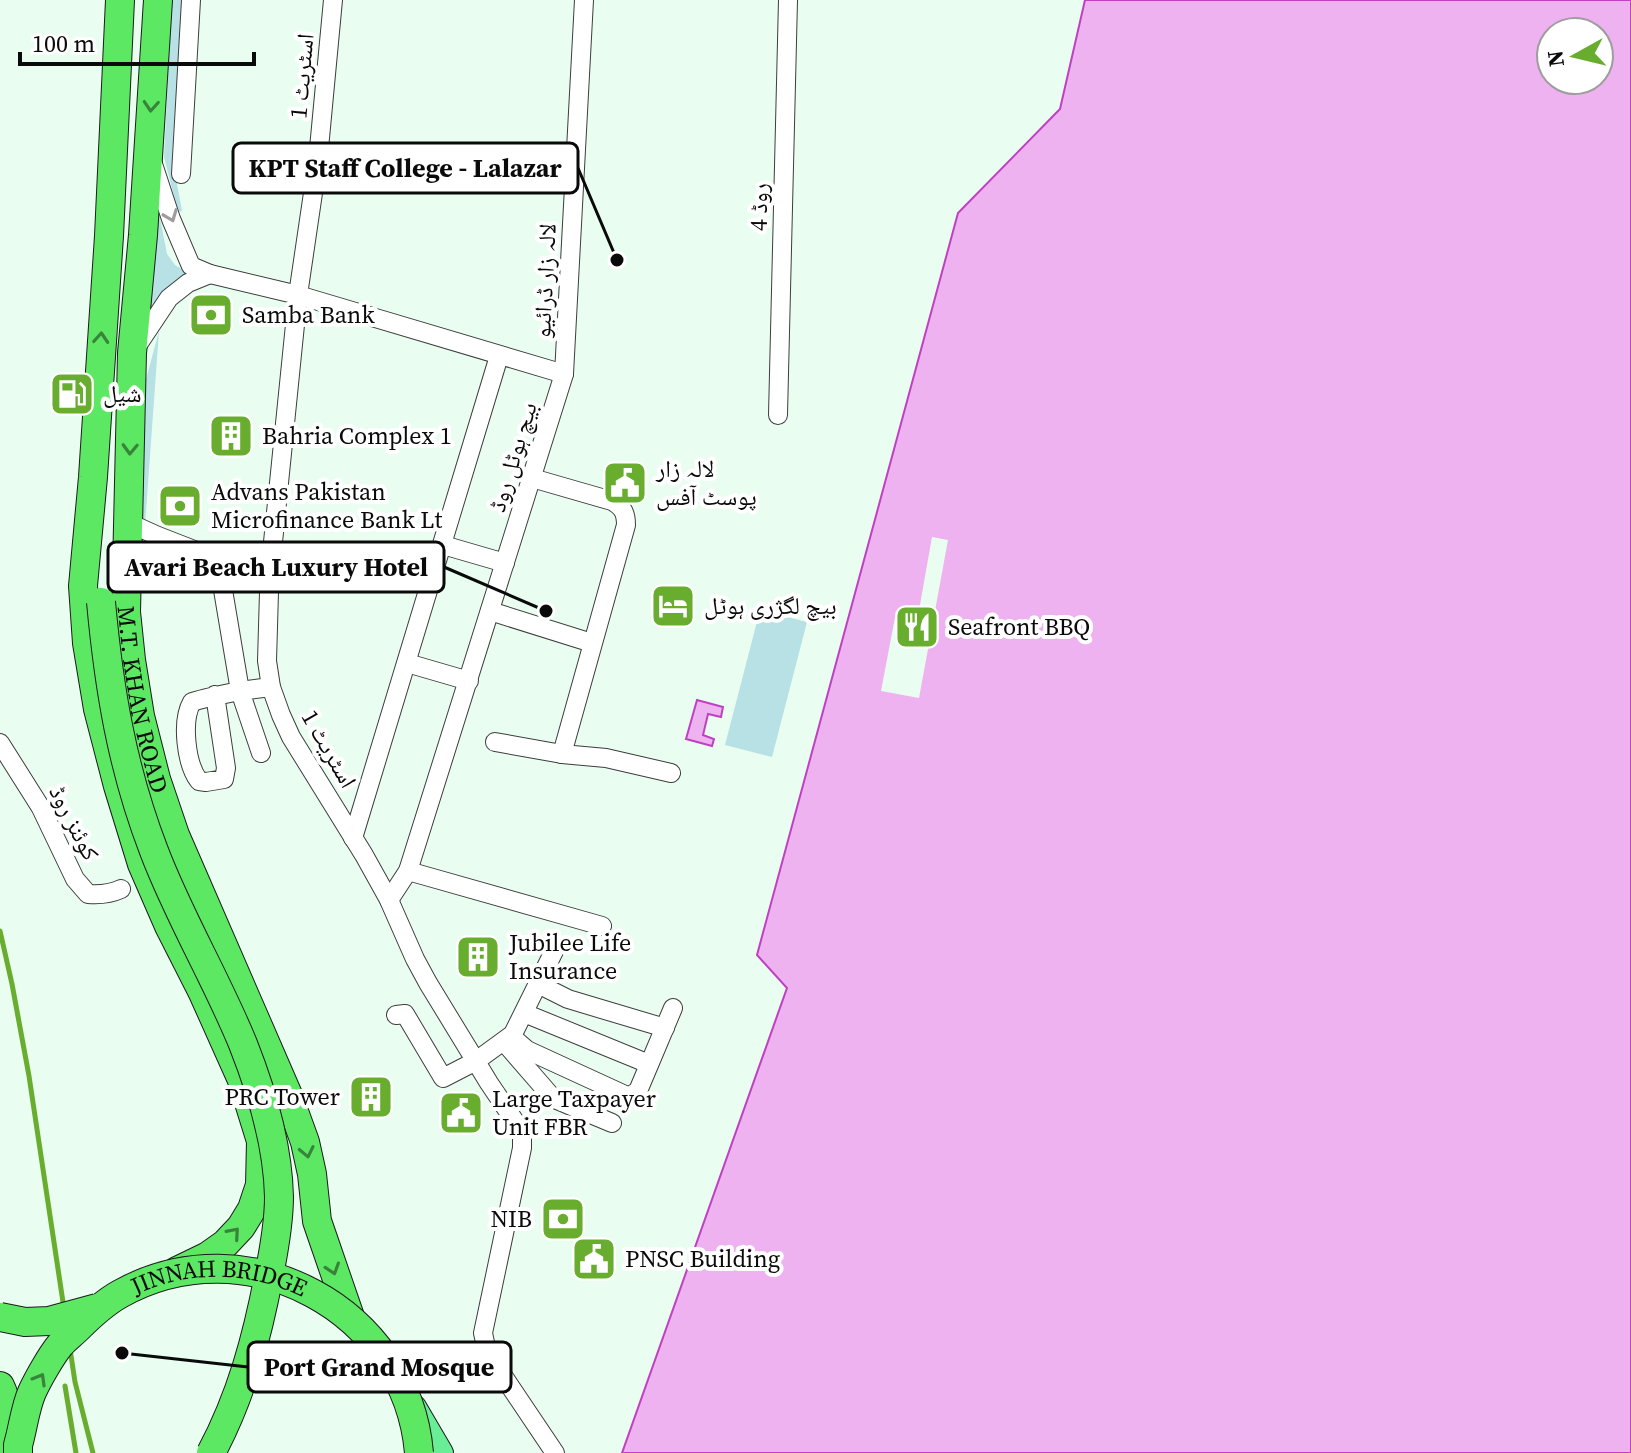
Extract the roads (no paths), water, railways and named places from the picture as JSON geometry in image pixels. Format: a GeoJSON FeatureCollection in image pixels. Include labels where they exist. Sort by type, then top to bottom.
{"type":"FeatureCollection","features":[{"type":"Feature","properties":{"kind":"highway","name":"M.T. KHAN ROAD"},"geometry":{"type":"LineString","coordinates":[[120,0],[109,236],[83,586],[87,643],[98,709],[142,864],[242,1080],[261,1141],[260,1185],[252,1209],[241,1227],[208,1256],[169,1275]]}},
{"type":"Feature","properties":{"kind":"highway","name":"M.T. KHAN ROAD"},"geometry":{"type":"LineString","coordinates":[[158,0],[132,353],[127,522],[126,612],[140,716],[156,779],[175,835],[293,1107],[312,1174],[317,1221],[350,1317]]}},
{"type":"Feature","properties":{"kind":"highway"},"geometry":{"type":"LineString","coordinates":[[94,444],[98,461],[106,602],[127,736],[140,786],[175,882],[235,1005],[263,1071],[275,1107],[289,1194],[286,1245],[273,1321],[256,1376],[222,1453]]}},
{"type":"Feature","properties":{"kind":"highway"},"geometry":{"type":"LineString","coordinates":[[127,522],[113,556],[106,602],[105,650],[118,734],[154,852],[255,1076],[273,1145],[279,1197],[275,1244],[246,1374],[211,1453]]}},
{"type":"Feature","properties":{"kind":"highway","name":"JINNAH BRIDGE"},"geometry":{"type":"LineString","coordinates":[[15,1453],[32,1393],[60,1346],[99,1308],[132,1288],[169,1275],[207,1269],[246,1270],[283,1279],[319,1295],[350,1317],[372,1339],[404,1391],[417,1433],[419,1453]]}},
{"type":"Feature","properties":{"kind":"highway"},"geometry":{"type":"LineString","coordinates":[[0,1317],[25,1322],[49,1321],[99,1308]]}},
{"type":"Feature","properties":{"kind":"highway"},"geometry":{"type":"LineString","coordinates":[[0,1386],[15,1453]]}},
{"type":"Feature","properties":{"kind":"main road"},"geometry":{"type":"LineString","coordinates":[[404,1391],[441,1453]]}},
{"type":"Feature","properties":{"kind":"street"},"geometry":{"type":"LineString","coordinates":[[181,174],[191,0]]}},
{"type":"Feature","properties":{"kind":"street","name":"اسٹریٹ 1"},"geometry":{"type":"LineString","coordinates":[[333,0],[318,159],[298,295],[272,552],[267,661],[271,687],[291,737],[389,900],[415,959],[520,1129],[523,1141],[483,1333],[487,1352],[555,1453]]}},
{"type":"Feature","properties":{"kind":"street","name":"لالہ زار ڈرائیو"},"geometry":{"type":"LineString","coordinates":[[564,374],[584,0]]}},
{"type":"Feature","properties":{"kind":"street","name":"روڈ 4"},"geometry":{"type":"LineString","coordinates":[[778,415],[788,0]]}},
{"type":"Feature","properties":{"kind":"street"},"geometry":{"type":"LineString","coordinates":[[148,146],[167,207],[191,266],[210,274],[298,295],[564,374]]}},
{"type":"Feature","properties":{"kind":"street"},"geometry":{"type":"LineString","coordinates":[[132,353],[169,298],[188,283],[210,274]]}},
{"type":"Feature","properties":{"kind":"street"},"geometry":{"type":"LineString","coordinates":[[353,838],[499,356]]}},
{"type":"Feature","properties":{"kind":"street","name":"بیچ ہوٹل روڈ"},"geometry":{"type":"LineString","coordinates":[[389,900],[408,871],[564,374]]}},
{"type":"Feature","properties":{"kind":"street"},"geometry":{"type":"LineString","coordinates":[[532,478],[612,501],[621,506],[626,515],[626,525],[562,754]]}},
{"type":"Feature","properties":{"kind":"street"},"geometry":{"type":"LineString","coordinates":[[127,522],[212,557],[272,552]]}},
{"type":"Feature","properties":{"kind":"street"},"geometry":{"type":"LineString","coordinates":[[443,545],[505,563]]}},
{"type":"Feature","properties":{"kind":"street"},"geometry":{"type":"LineString","coordinates":[[212,557],[221,578],[240,691],[261,753]]}},
{"type":"Feature","properties":{"kind":"street"},"geometry":{"type":"LineString","coordinates":[[490,611],[592,643]]}},
{"type":"Feature","properties":{"kind":"street"},"geometry":{"type":"LineString","coordinates":[[407,663],[469,681]]}},
{"type":"Feature","properties":{"kind":"street"},"geometry":{"type":"LineString","coordinates":[[215,695],[271,687]]}},
{"type":"Feature","properties":{"kind":"street"},"geometry":{"type":"LineString","coordinates":[[495,742],[606,758],[671,773]]}},
{"type":"Feature","properties":{"kind":"street","name":"کوئنز روڈ"},"geometry":{"type":"LineString","coordinates":[[0,743],[41,808],[75,879],[88,894],[101,895],[121,889]]}},
{"type":"Feature","properties":{"kind":"street"},"geometry":{"type":"LineString","coordinates":[[408,871],[602,926]]}},
{"type":"Feature","properties":{"kind":"street"},"geometry":{"type":"LineString","coordinates":[[396,1015],[405,1014],[443,1078],[476,1061],[507,1039],[524,1013],[556,947]]}},
{"type":"Feature","properties":{"kind":"street"},"geometry":{"type":"LineString","coordinates":[[538,984],[568,999],[665,1028]]}},
{"type":"Feature","properties":{"kind":"street"},"geometry":{"type":"LineString","coordinates":[[507,1039],[630,1096],[638,1091],[673,1008]]}},
{"type":"Feature","properties":{"kind":"street"},"geometry":{"type":"LineString","coordinates":[[524,1013],[649,1064]]}},
{"type":"Feature","properties":{"kind":"street"},"geometry":{"type":"LineString","coordinates":[[507,1039],[551,1096],[612,1123]]}},
{"type":"Feature","properties":{"kind":"railway"},"geometry":{"type":"LineString","coordinates":[[0,931],[29,1076],[75,1382],[93,1453]]}},
{"type":"Feature","properties":{"kind":"railway"},"geometry":{"type":"LineString","coordinates":[[65,1386],[76,1453]]}},
{"type":"Feature","properties":{"kind":"place","name":"KPT Staff College - Lalazar"},"geometry":{"type":"Point","coordinates":[617,260]}},
{"type":"Feature","properties":{"kind":"place","name":"Samba Bank"},"geometry":{"type":"Point","coordinates":[211,315]}},
{"type":"Feature","properties":{"kind":"place","name":"شیل"},"geometry":{"type":"Point","coordinates":[72,394]}},
{"type":"Feature","properties":{"kind":"place","name":"Bahria Complex 1"},"geometry":{"type":"Point","coordinates":[231,436]}},
{"type":"Feature","properties":{"kind":"place","name":"لالہ زار پوسٹ آفس"},"geometry":{"type":"Point","coordinates":[625,483]}},
{"type":"Feature","properties":{"kind":"place","name":"Advans Pakistan Microfinance Bank Lt"},"geometry":{"type":"Point","coordinates":[180,506]}},
{"type":"Feature","properties":{"kind":"place","name":"بیچ لگژری ہوٹل"},"geometry":{"type":"Point","coordinates":[673,606]}},
{"type":"Feature","properties":{"kind":"place","name":"Avari Beach Luxury Hotel"},"geometry":{"type":"Point","coordinates":[546,611]}},
{"type":"Feature","properties":{"kind":"place","name":"Seafront BBQ"},"geometry":{"type":"Point","coordinates":[917,627]}},
{"type":"Feature","properties":{"kind":"place","name":"Jubilee Life Insurance"},"geometry":{"type":"Point","coordinates":[478,957]}},
{"type":"Feature","properties":{"kind":"place","name":"PRC Tower"},"geometry":{"type":"Point","coordinates":[371,1097]}},
{"type":"Feature","properties":{"kind":"place","name":"Large Taxpayer Unit FBR"},"geometry":{"type":"Point","coordinates":[461,1113]}},
{"type":"Feature","properties":{"kind":"place","name":"NIB"},"geometry":{"type":"Point","coordinates":[563,1219]}},
{"type":"Feature","properties":{"kind":"place","name":"PNSC Building"},"geometry":{"type":"Point","coordinates":[594,1259]}},
{"type":"Feature","properties":{"kind":"place","name":"Port Grand Mosque"},"geometry":{"type":"Point","coordinates":[122,1353]}}]}
